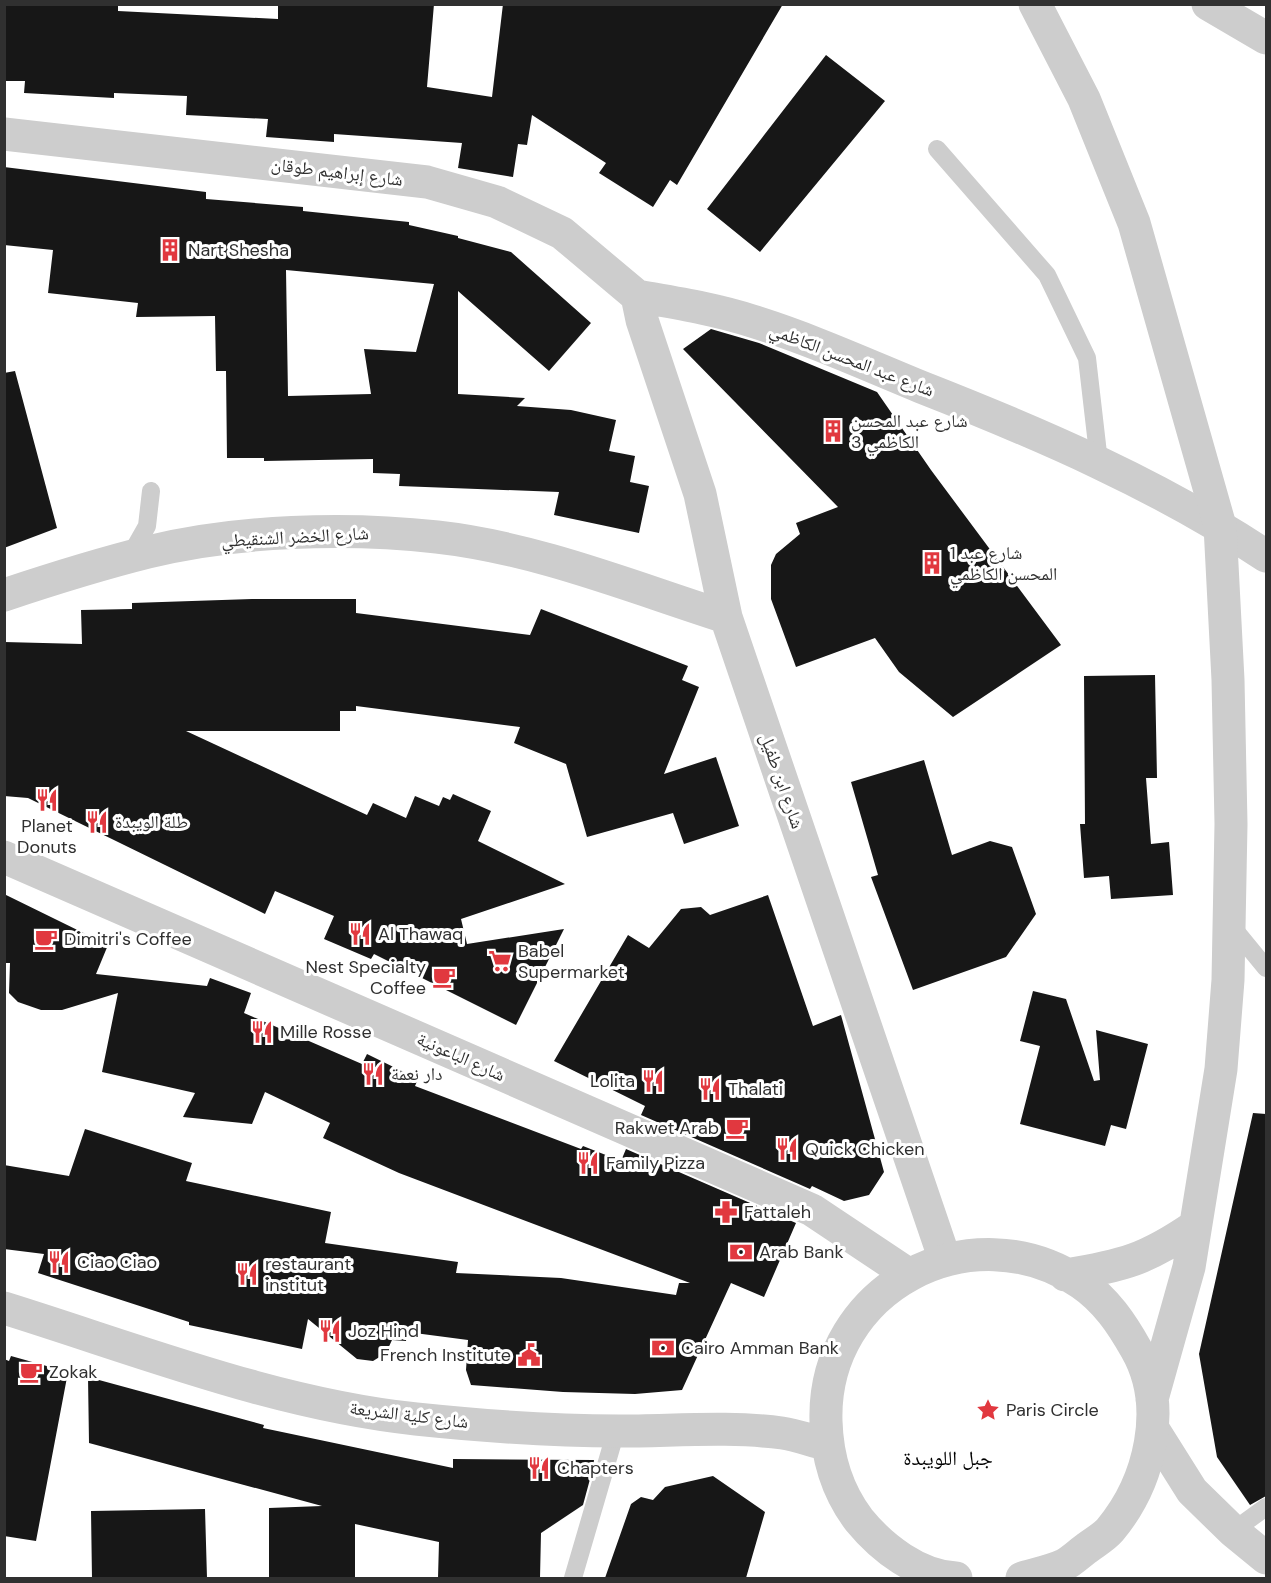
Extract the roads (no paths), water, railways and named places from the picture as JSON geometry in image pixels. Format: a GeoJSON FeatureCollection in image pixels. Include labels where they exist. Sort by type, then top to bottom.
{"type":"FeatureCollection","features":[{"type":"Feature","properties":{"kind":"street"},"geometry":{"type":"LineString","coordinates":[[1022,1578],[1065,1565],[1109,1531],[1140,1484],[1153,1414],[1189,1268],[1221,1069],[1228,980],[1229,922],[1228,680],[1220,526],[1134,223],[1084,99],[1035,4]]}},
{"type":"Feature","properties":{"kind":"street"},"geometry":{"type":"LineString","coordinates":[[1208,4],[1266,38]]}},
{"type":"Feature","properties":{"kind":"street","name":"شارع إبراهيم طوقان"},"geometry":{"type":"LineString","coordinates":[[4,134],[427,182],[497,202],[562,233],[637,296]]}},
{"type":"Feature","properties":{"kind":"street","name":"شارع عبد المحسن الكاظمي"},"geometry":{"type":"LineString","coordinates":[[637,296],[698,307],[752,321],[989,413],[1099,462],[1220,526],[1266,556]]}},
{"type":"Feature","properties":{"kind":"street","name":"شارع ابن طفيل"},"geometry":{"type":"LineString","coordinates":[[637,296],[642,320],[700,494],[726,617],[945,1260]]}},
{"type":"Feature","properties":{"kind":"street","name":"شارع الخضر الشنقيطي"},"geometry":{"type":"LineString","coordinates":[[4,595],[150,552],[248,536],[346,531],[439,537],[547,559],[726,617]]}},
{"type":"Feature","properties":{"kind":"street","name":"شارع الباعونية"},"geometry":{"type":"LineString","coordinates":[[4,857],[812,1210],[908,1274]]}},
{"type":"Feature","properties":{"kind":"street"},"geometry":{"type":"LineString","coordinates":[[1065,1275],[1109,1268],[1142,1259],[1195,1226]]}},
{"type":"Feature","properties":{"kind":"street"},"geometry":{"type":"LineString","coordinates":[[947,1578],[911,1565],[873,1537],[844,1500],[826,1444],[825,1401],[837,1351],[866,1307],[908,1274],[945,1260],[992,1254],[1039,1262],[1082,1283],[1118,1316],[1142,1359],[1153,1414],[1192,1491],[1233,1532],[1266,1558]]}},
{"type":"Feature","properties":{"kind":"street","name":"شارع كلية الشريعة"},"geometry":{"type":"LineString","coordinates":[[4,1308],[165,1360],[292,1396],[349,1409],[414,1419],[616,1431],[783,1433],[826,1444]]}},
{"type":"Feature","properties":{"kind":"lane"},"geometry":{"type":"LineString","coordinates":[[937,149],[1047,275],[1087,358],[1099,462]]}},
{"type":"Feature","properties":{"kind":"lane"},"geometry":{"type":"LineString","coordinates":[[129,558],[147,526],[151,491]]}},
{"type":"Feature","properties":{"kind":"lane"},"geometry":{"type":"LineString","coordinates":[[1229,922],[1266,968]]}},
{"type":"Feature","properties":{"kind":"lane"},"geometry":{"type":"LineString","coordinates":[[573,1578],[616,1431]]}},
{"type":"Feature","properties":{"kind":"lane"},"geometry":{"type":"LineString","coordinates":[[1233,1532],[1266,1507]]}},
{"type":"Feature","properties":{"kind":"place","name":"Nart Shesha"},"geometry":{"type":"Point","coordinates":[170,250]}},
{"type":"Feature","properties":{"kind":"place","name":"شارع عبد المحسن الكاظمي 3"},"geometry":{"type":"Point","coordinates":[833,431]}},
{"type":"Feature","properties":{"kind":"place","name":"1 شارع عبد المحسن الكاظمي"},"geometry":{"type":"Point","coordinates":[932,563]}},
{"type":"Feature","properties":{"kind":"place","name":"Planet Donuts"},"geometry":{"type":"Point","coordinates":[47,800]}},
{"type":"Feature","properties":{"kind":"place","name":"طلة الويبدة"},"geometry":{"type":"Point","coordinates":[97,822]}},
{"type":"Feature","properties":{"kind":"place","name":"Al Thawaq"},"geometry":{"type":"Point","coordinates":[360,934]}},
{"type":"Feature","properties":{"kind":"place","name":"Dimitri's Coffee"},"geometry":{"type":"Point","coordinates":[46,939]}},
{"type":"Feature","properties":{"kind":"place","name":"Babel Supermarket"},"geometry":{"type":"Point","coordinates":[500,961]}},
{"type":"Feature","properties":{"kind":"place","name":"Nest Specialty Coffee"},"geometry":{"type":"Point","coordinates":[444,977]}},
{"type":"Feature","properties":{"kind":"place","name":"Mille Rosse"},"geometry":{"type":"Point","coordinates":[262,1032]}},
{"type":"Feature","properties":{"kind":"place","name":"دار نعمة"},"geometry":{"type":"Point","coordinates":[373,1074]}},
{"type":"Feature","properties":{"kind":"place","name":"Lolita"},"geometry":{"type":"Point","coordinates":[653,1081]}},
{"type":"Feature","properties":{"kind":"place","name":"Thalati"},"geometry":{"type":"Point","coordinates":[710,1089]}},
{"type":"Feature","properties":{"kind":"place","name":"Rakwet Arab"},"geometry":{"type":"Point","coordinates":[737,1128]}},
{"type":"Feature","properties":{"kind":"place","name":"Quick Chicken"},"geometry":{"type":"Point","coordinates":[787,1149]}},
{"type":"Feature","properties":{"kind":"place","name":"Family Pizza"},"geometry":{"type":"Point","coordinates":[588,1163]}},
{"type":"Feature","properties":{"kind":"place","name":"Fattaleh"},"geometry":{"type":"Point","coordinates":[726,1212]}},
{"type":"Feature","properties":{"kind":"place","name":"Arab Bank"},"geometry":{"type":"Point","coordinates":[741,1252]}},
{"type":"Feature","properties":{"kind":"place","name":"Ciao Ciao"},"geometry":{"type":"Point","coordinates":[59,1262]}},
{"type":"Feature","properties":{"kind":"place","name":"restaurant institut"},"geometry":{"type":"Point","coordinates":[247,1274]}},
{"type":"Feature","properties":{"kind":"place","name":"Joz Hind"},"geometry":{"type":"Point","coordinates":[330,1331]}},
{"type":"Feature","properties":{"kind":"place","name":"Cairo Amman Bank"},"geometry":{"type":"Point","coordinates":[663,1348]}},
{"type":"Feature","properties":{"kind":"place","name":"French Institute"},"geometry":{"type":"Point","coordinates":[529,1355]}},
{"type":"Feature","properties":{"kind":"place","name":"Zokak"},"geometry":{"type":"Point","coordinates":[31,1372]}},
{"type":"Feature","properties":{"kind":"place","name":"Paris Circle"},"geometry":{"type":"Point","coordinates":[988,1410]}},
{"type":"Feature","properties":{"kind":"place","name":"Chapters"},"geometry":{"type":"Point","coordinates":[539,1468]}},
{"type":"Feature","properties":{"kind":"district","name":"جبل اللويبدة"},"geometry":{"type":"Point","coordinates":[948,1458]}}]}
